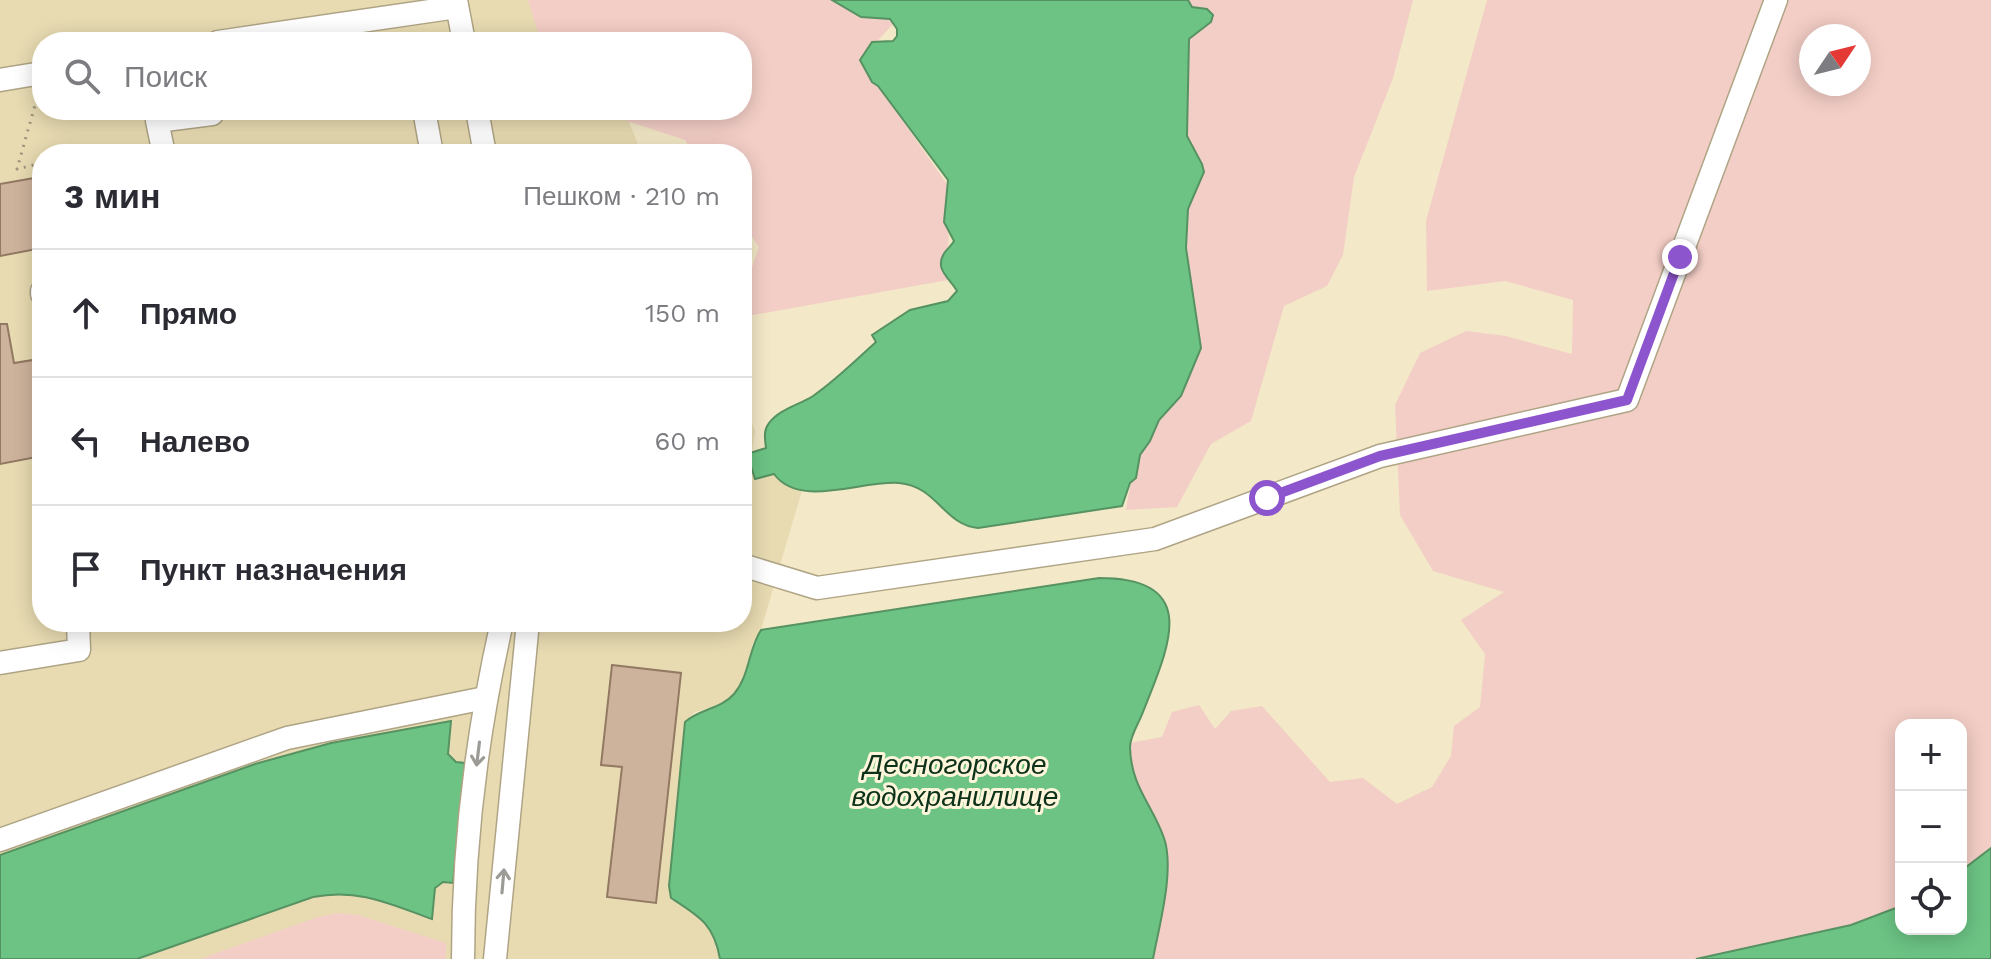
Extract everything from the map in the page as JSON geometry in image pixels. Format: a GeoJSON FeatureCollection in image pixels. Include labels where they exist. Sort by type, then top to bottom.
{"type":"FeatureCollection","features":[{"type":"Feature","properties":{"kind":"street"},"geometry":{"type":"LineString","coordinates":[[752,568],[817,588],[1155,539],[1380,456],[1627,400],[1776,0]]}},
{"type":"Feature","properties":{"kind":"street"},"geometry":{"type":"LineString","coordinates":[[279,32],[457,3],[462,32]]}},
{"type":"Feature","properties":{"kind":"street"},"geometry":{"type":"LineString","coordinates":[[0,80],[32,75]]}},
{"type":"Feature","properties":{"kind":"street"},"geometry":{"type":"LineString","coordinates":[[158,120],[162,144]]}},
{"type":"Feature","properties":{"kind":"street"},"geometry":{"type":"LineString","coordinates":[[426,120],[430,144]]}},
{"type":"Feature","properties":{"kind":"street"},"geometry":{"type":"LineString","coordinates":[[479,120],[483,144]]}},
{"type":"Feature","properties":{"kind":"street"},"geometry":{"type":"LineString","coordinates":[[0,663],[79,650],[78,632]]}},
{"type":"Feature","properties":{"kind":"street"},"geometry":{"type":"LineString","coordinates":[[463,959],[463,893],[485,698],[500,632]]}},
{"type":"Feature","properties":{"kind":"street"},"geometry":{"type":"LineString","coordinates":[[495,959],[527,632]]}},
{"type":"Feature","properties":{"kind":"street"},"geometry":{"type":"LineString","coordinates":[[0,840],[287,738],[485,698]]}},
{"type":"Feature","properties":{"kind":"path"},"geometry":{"type":"LineString","coordinates":[[32,116],[17,169],[32,165]]}},
{"type":"Feature","properties":{"kind":"shaded area"},"geometry":{"type":"Polygon","coordinates":[[[0,0],[579,0],[592,32],[32,32],[32,120],[628,120],[638,144],[32,144],[32,632],[752,632],[752,452],[803,487],[742,683],[732,697],[719,705],[695,712],[685,722],[671,898],[703,919],[717,941],[720,959],[0,959],[0,0]]]}},
{"type":"Feature","properties":{"kind":"shaded area"},"geometry":{"type":"Polygon","coordinates":[[[528,0],[852,0],[894,23],[860,60],[949,187],[948,280],[752,315],[752,267],[759,247],[752,237],[752,144],[688,144],[685,140],[624,120],[752,120],[752,32],[538,32],[528,0]]]}},
{"type":"Feature","properties":{"kind":"shaded area"},"geometry":{"type":"Polygon","coordinates":[[[1188,0],[1413,0],[1393,78],[1354,177],[1343,255],[1327,286],[1284,306],[1251,421],[1211,444],[1177,507],[1126,510],[1131,482],[1145,443],[1170,409],[1169,125],[1189,39],[1201,31],[1188,0]]]}},
{"type":"Feature","properties":{"kind":"shaded area"},"geometry":{"type":"Polygon","coordinates":[[[1487,0],[1991,0],[1991,848],[1967,866],[1967,719],[1895,719],[1895,908],[1851,925],[1696,959],[1153,959],[1167,864],[1164,839],[1134,778],[1130,743],[1162,737],[1172,712],[1199,705],[1215,729],[1231,711],[1262,706],[1330,782],[1363,778],[1397,804],[1432,787],[1451,756],[1454,726],[1480,707],[1485,654],[1461,620],[1504,592],[1433,571],[1400,515],[1395,405],[1420,353],[1466,331],[1506,336],[1572,354],[1573,300],[1505,281],[1427,291],[1426,221],[1487,0]]]}},
{"type":"Feature","properties":{"kind":"shaded area"},"geometry":{"type":"Polygon","coordinates":[[[752,424],[755,431],[752,452],[752,424]]]}},
{"type":"Feature","properties":{"kind":"shaded area"},"geometry":{"type":"Polygon","coordinates":[[[338,913],[358,915],[446,943],[446,959],[200,959],[318,917],[338,913]]]}},
{"type":"Feature","properties":{"kind":"water"},"geometry":{"type":"Polygon","coordinates":[[[832,0],[1188,0],[1192,7],[1207,9],[1213,15],[1211,22],[1189,39],[1187,136],[1204,172],[1188,209],[1186,248],[1201,348],[1181,396],[1159,420],[1140,455],[1136,478],[1130,483],[1122,506],[978,528],[957,520],[923,491],[899,483],[815,491],[799,490],[785,484],[774,474],[755,479],[752,452],[766,448],[766,429],[773,418],[813,396],[837,377],[876,342],[872,335],[910,310],[948,301],[957,291],[941,263],[954,241],[944,222],[948,180],[872,82],[860,60],[872,42],[893,41],[897,29],[890,19],[861,17],[832,0]]]}},
{"type":"Feature","properties":{"kind":"water","name":"Десногорское водохранилище"},"geometry":{"type":"Polygon","coordinates":[[[1099,578],[1132,581],[1153,590],[1165,604],[1169,621],[1161,664],[1130,747],[1134,773],[1167,851],[1165,898],[1153,959],[720,959],[709,929],[697,916],[671,898],[669,886],[685,722],[734,694],[743,679],[761,630],[1099,578]]]}},
{"type":"Feature","properties":{"kind":"water"},"geometry":{"type":"Polygon","coordinates":[[[451,721],[448,754],[456,762],[465,763],[453,883],[443,882],[435,888],[432,919],[374,899],[330,895],[313,897],[137,959],[0,959],[0,855],[255,764],[331,743],[451,721]]]}},
{"type":"Feature","properties":{"kind":"water"},"geometry":{"type":"Polygon","coordinates":[[[1991,848],[1991,959],[1696,959],[1851,925],[1895,908],[1895,935],[1967,935],[1967,866],[1991,848]]]}},
{"type":"Feature","properties":{"kind":"building"},"geometry":{"type":"Polygon","coordinates":[[[32,178],[32,250],[0,256],[0,184],[32,178]]]}},
{"type":"Feature","properties":{"kind":"building"},"geometry":{"type":"Polygon","coordinates":[[[0,324],[7,324],[14,363],[32,360],[32,458],[0,464],[0,324]]]}},
{"type":"Feature","properties":{"kind":"building"},"geometry":{"type":"Polygon","coordinates":[[[612,665],[681,673],[656,903],[607,897],[622,767],[601,765],[612,665]]]}},
{"type":"Feature","properties":{"kind":"route"},"geometry":{"type":"LineString","coordinates":[[1267,498],[1380,456],[1627,400],[1680,257]]}}]}
